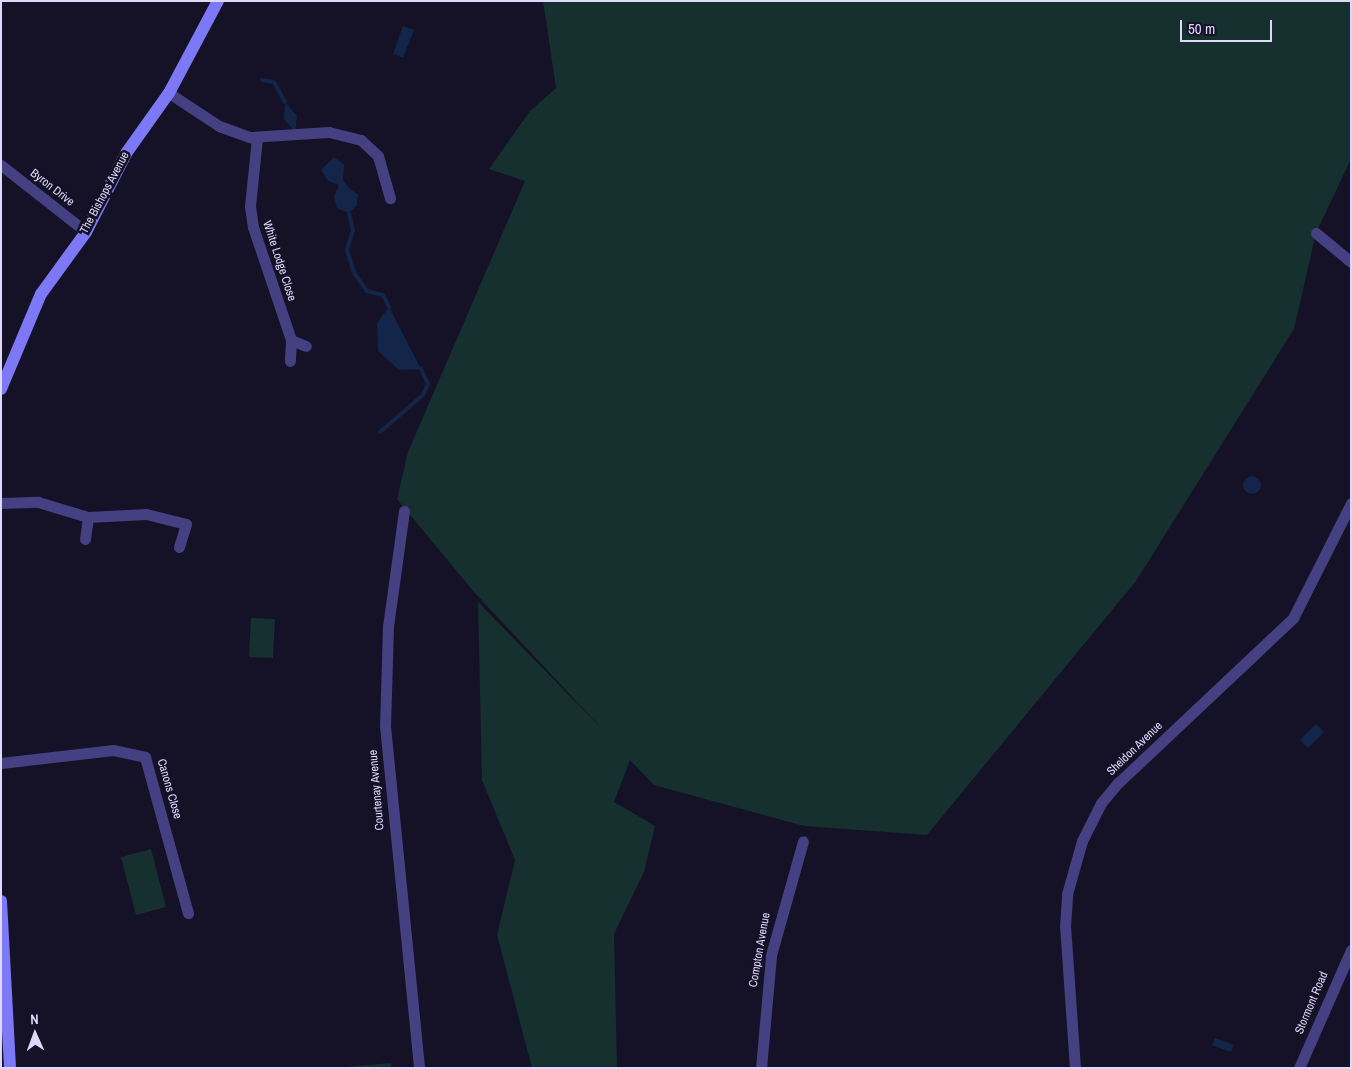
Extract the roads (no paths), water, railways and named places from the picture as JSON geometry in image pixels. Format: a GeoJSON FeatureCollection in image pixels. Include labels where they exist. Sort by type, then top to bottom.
{"type":"FeatureCollection","features":[{"type":"Feature","properties":{"kind":"street","name":"The Bishops Avenue"},"geometry":{"type":"LineString","coordinates":[[1,389],[41,294],[86,232],[127,152],[169,93],[218,1]]}},
{"type":"Feature","properties":{"kind":"street"},"geometry":{"type":"LineString","coordinates":[[169,93],[219,126],[257,138],[329,132],[361,140],[378,156],[390,198]]}},
{"type":"Feature","properties":{"kind":"street","name":"White Lodge Close"},"geometry":{"type":"LineString","coordinates":[[257,138],[250,206],[253,227],[291,340],[290,361]]}},
{"type":"Feature","properties":{"kind":"street","name":"Byron Drive"},"geometry":{"type":"LineString","coordinates":[[1,165],[86,232]]}},
{"type":"Feature","properties":{"kind":"street"},"geometry":{"type":"LineString","coordinates":[[1316,233],[1351,262]]}},
{"type":"Feature","properties":{"kind":"street"},"geometry":{"type":"LineString","coordinates":[[291,340],[306,346]]}},
{"type":"Feature","properties":{"kind":"street"},"geometry":{"type":"LineString","coordinates":[[1,503],[38,502],[88,517],[146,514],[186,524],[179,547]]}},
{"type":"Feature","properties":{"kind":"street","name":"Sheldon Avenue"},"geometry":{"type":"LineString","coordinates":[[1075,1068],[1065,926],[1067,894],[1082,841],[1101,802],[1118,783],[1293,618],[1351,503]]}},
{"type":"Feature","properties":{"kind":"street","name":"Courtenay Avenue"},"geometry":{"type":"LineString","coordinates":[[404,510],[388,626],[386,726],[419,1068]]}},
{"type":"Feature","properties":{"kind":"street"},"geometry":{"type":"LineString","coordinates":[[85,540],[88,517]]}},
{"type":"Feature","properties":{"kind":"street","name":"Canons Close"},"geometry":{"type":"LineString","coordinates":[[1,764],[113,750],[145,757],[188,913]]}},
{"type":"Feature","properties":{"kind":"street","name":"Compton Avenue"},"geometry":{"type":"LineString","coordinates":[[761,1068],[771,955],[803,841]]}},
{"type":"Feature","properties":{"kind":"street"},"geometry":{"type":"LineString","coordinates":[[1,901],[10,1068]]}},
{"type":"Feature","properties":{"kind":"street","name":"Stormont Road"},"geometry":{"type":"LineString","coordinates":[[1299,1068],[1351,950]]}},
{"type":"Feature","properties":{"kind":"water"},"geometry":{"type":"Polygon","coordinates":[[[403,26],[414,30],[403,58],[393,54],[403,26]]]}},
{"type":"Feature","properties":{"kind":"water"},"geometry":{"type":"Polygon","coordinates":[[[285,102],[297,116],[295,132],[284,119],[285,102]]]}},
{"type":"Feature","properties":{"kind":"water"},"geometry":{"type":"Polygon","coordinates":[[[334,157],[344,164],[343,180],[349,188],[358,194],[357,205],[349,213],[337,208],[334,196],[339,185],[328,181],[321,170],[334,157]]]}},
{"type":"Feature","properties":{"kind":"water"},"geometry":{"type":"Polygon","coordinates":[[[389,307],[421,369],[399,370],[378,351],[377,323],[389,307]]]}},
{"type":"Feature","properties":{"kind":"water"},"geometry":{"type":"Polygon","coordinates":[[[1252,476],[1258,479],[1261,485],[1258,491],[1252,494],[1246,491],[1243,485],[1246,479],[1252,476]]]}},
{"type":"Feature","properties":{"kind":"water"},"geometry":{"type":"Polygon","coordinates":[[[1316,724],[1324,732],[1308,748],[1300,740],[1316,724]]]}},
{"type":"Feature","properties":{"kind":"water"},"geometry":{"type":"Polygon","coordinates":[[[1215,1038],[1234,1045],[1231,1052],[1212,1045],[1215,1038]]]}},
{"type":"Feature","properties":{"kind":"waterway"},"geometry":{"type":"LineString","coordinates":[[262,80],[274,82],[285,102]]}},
{"type":"Feature","properties":{"kind":"waterway"},"geometry":{"type":"LineString","coordinates":[[349,213],[353,230],[347,250],[354,273],[367,291],[383,295],[389,307]]}},
{"type":"Feature","properties":{"kind":"waterway"},"geometry":{"type":"LineString","coordinates":[[380,432],[423,395],[428,384],[421,369]]}}]}
